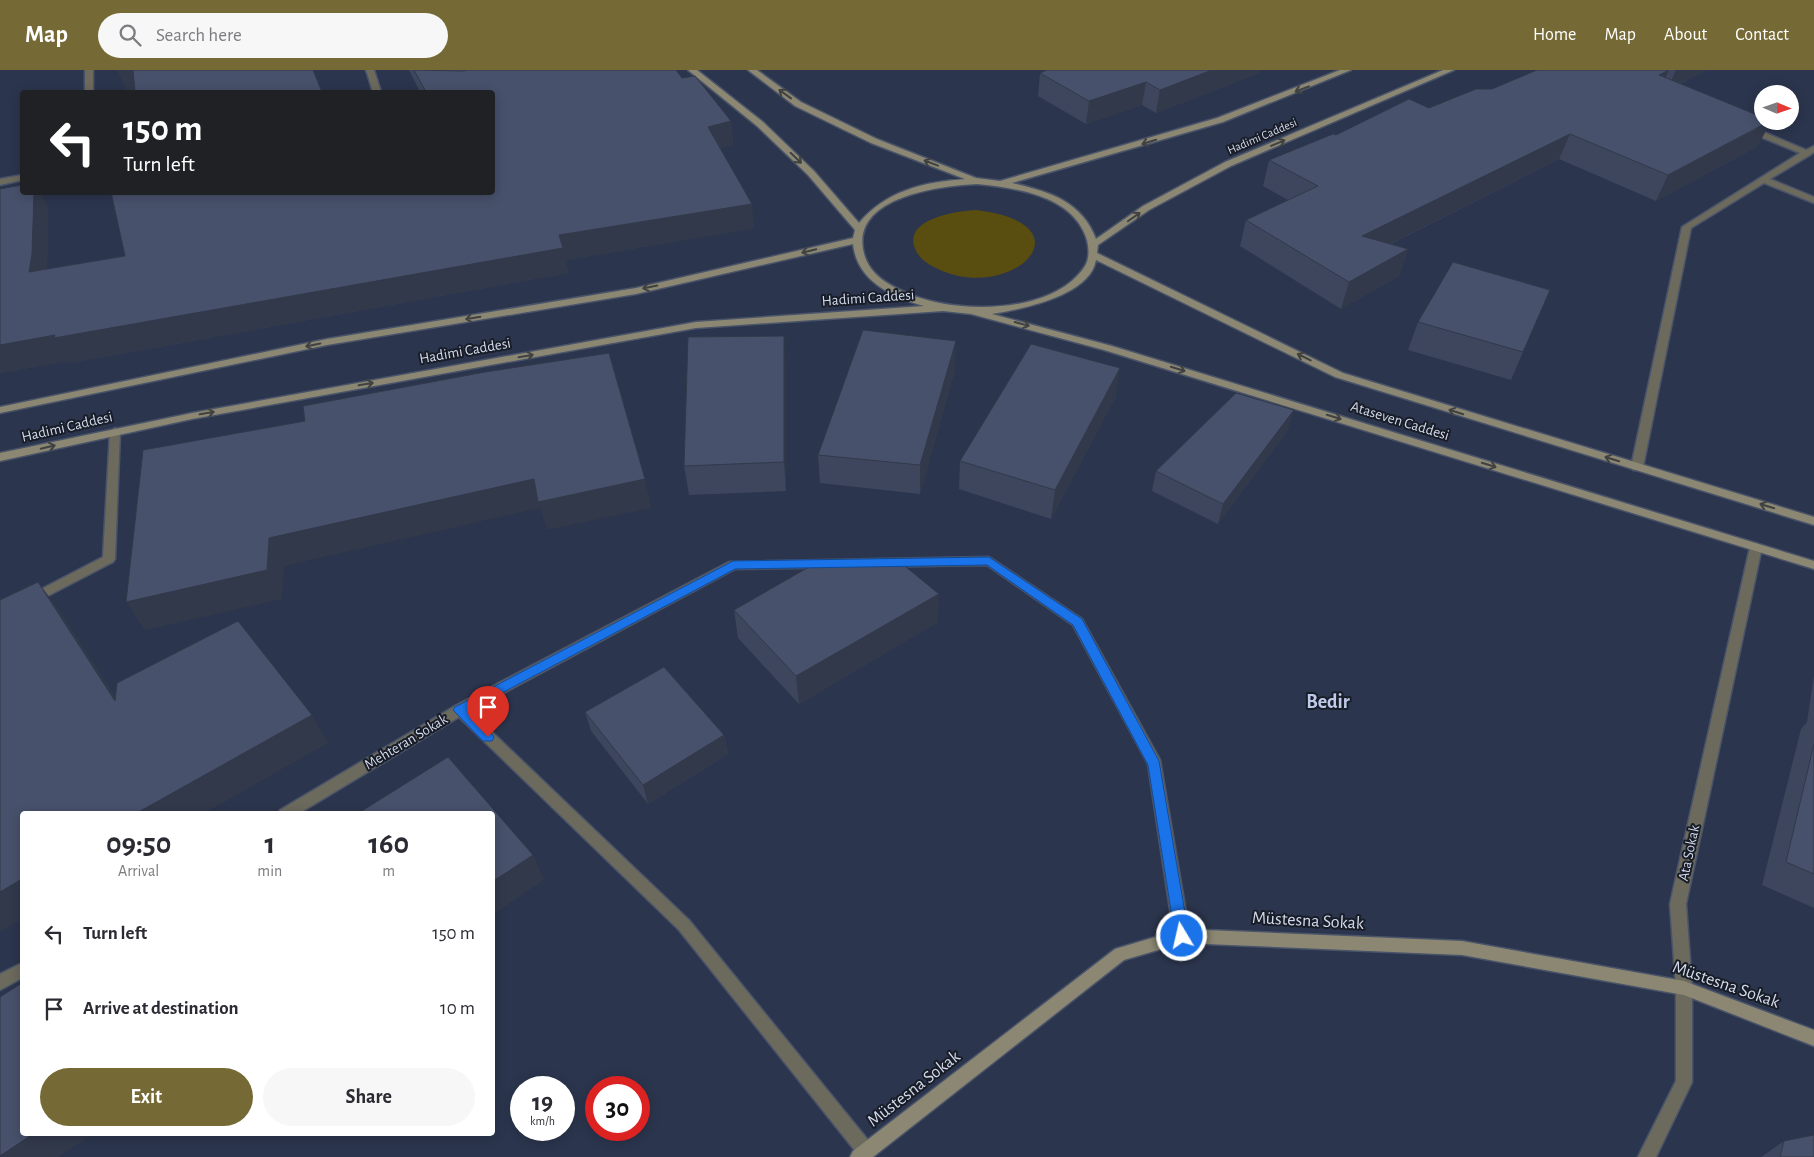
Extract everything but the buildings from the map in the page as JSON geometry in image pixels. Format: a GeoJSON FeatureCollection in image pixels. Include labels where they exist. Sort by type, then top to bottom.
{"type":"FeatureCollection","features":[{"type":"Feature","properties":{"kind":"main road"},"geometry":{"type":"LineString","coordinates":[[692,70],[760,124],[811,173],[859,229]]}},
{"type":"Feature","properties":{"kind":"main road"},"geometry":{"type":"LineString","coordinates":[[752,70],[798,104],[874,142],[977,181]]}},
{"type":"Feature","properties":{"kind":"main road","name":"Hadimi Caddesi"},"geometry":{"type":"LineString","coordinates":[[1002,183],[1220,120],[1347,70]]}},
{"type":"Feature","properties":{"kind":"main road","name":"Hadimi Caddesi"},"geometry":{"type":"LineString","coordinates":[[1094,250],[1146,208],[1228,164],[1450,70]]}},
{"type":"Feature","properties":{"kind":"main road"},"geometry":{"type":"LineString","coordinates":[[977,181],[1002,183],[1037,192],[1065,205],[1085,224],[1094,250],[1085,273],[1068,289],[1042,302],[1010,309],[975,312],[941,308],[909,299],[879,283],[861,262],[856,240],[859,229],[872,212],[892,198],[920,188],[951,182],[977,181]]}},
{"type":"Feature","properties":{"kind":"main road","name":"Hadimi Caddesi"},"geometry":{"type":"LineString","coordinates":[[0,410],[327,342],[636,291],[856,240]]}},
{"type":"Feature","properties":{"kind":"main road"},"geometry":{"type":"LineString","coordinates":[[1094,250],[1340,375],[1814,521]]}},
{"type":"Feature","properties":{"kind":"main road","name":"Hadimi Caddesi"},"geometry":{"type":"LineString","coordinates":[[0,457],[192,416],[696,325],[941,308]]}},
{"type":"Feature","properties":{"kind":"main road","name":"Ataseven Caddesi"},"geometry":{"type":"LineString","coordinates":[[975,312],[1108,348],[1814,566]]}},
{"type":"Feature","properties":{"kind":"main road","name":"Müstesna Sokak"},"geometry":{"type":"LineString","coordinates":[[863,1154],[1120,954],[1182,936],[1462,948],[1684,988],[1814,1038]]}},
{"type":"Feature","properties":{"kind":"street"},"geometry":{"type":"LineString","coordinates":[[89,70],[89,90]]}},
{"type":"Feature","properties":{"kind":"street"},"geometry":{"type":"LineString","coordinates":[[370,70],[376,90]]}},
{"type":"Feature","properties":{"kind":"street"},"geometry":{"type":"LineString","coordinates":[[1737,124],[1810,151]]}},
{"type":"Feature","properties":{"kind":"street"},"geometry":{"type":"LineString","coordinates":[[1637,467],[1687,227],[1810,151]]}},
{"type":"Feature","properties":{"kind":"street"},"geometry":{"type":"LineString","coordinates":[[0,182],[20,178]]}},
{"type":"Feature","properties":{"kind":"street"},"geometry":{"type":"LineString","coordinates":[[1765,180],[1814,200]]}},
{"type":"Feature","properties":{"kind":"street"},"geometry":{"type":"LineString","coordinates":[[17,607],[109,560],[115,432]]}},
{"type":"Feature","properties":{"kind":"street","name":"Ata Sokak"},"geometry":{"type":"LineString","coordinates":[[1648,1157],[1684,1082],[1684,988],[1678,904],[1756,547]]}},
{"type":"Feature","properties":{"kind":"street","name":"Mehteran Sokak"},"geometry":{"type":"LineString","coordinates":[[290,811],[460,710],[733,565],[989,561],[1078,622],[1155,764],[1182,936]]}},
{"type":"Feature","properties":{"kind":"street"},"geometry":{"type":"LineString","coordinates":[[460,710],[684,925],[863,1154]]}},
{"type":"Feature","properties":{"kind":"street"},"geometry":{"type":"LineString","coordinates":[[0,983],[20,971]]}},
{"type":"Feature","properties":{"kind":"shaded area"},"geometry":{"type":"Polygon","coordinates":[[[976,210],[1011,218],[1030,230],[1035,244],[1029,258],[1013,269],[992,277],[966,277],[938,269],[920,257],[914,246],[914,236],[925,223],[946,214],[976,210]]]}},
{"type":"Feature","properties":{"kind":"district","name":"Bedir"},"geometry":{"type":"Point","coordinates":[1328,702]}},
{"type":"Feature","properties":{"kind":"route"},"geometry":{"type":"LineString","coordinates":[[488,737],[460,710],[733,565],[989,561],[1078,622],[1155,764],[1182,936]]}}]}
